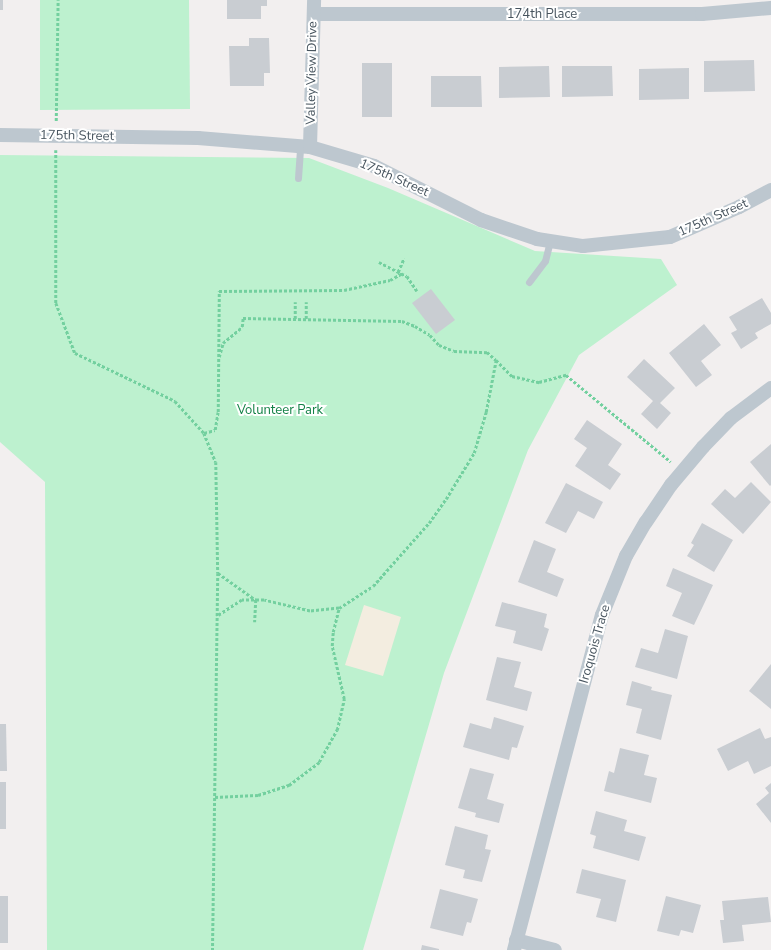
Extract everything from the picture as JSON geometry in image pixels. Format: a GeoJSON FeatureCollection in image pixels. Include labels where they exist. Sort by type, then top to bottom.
{"type":"FeatureCollection","features":[{"type":"Feature","properties":{"kind":"street","name":"174th Place"},"geometry":{"type":"LineString","coordinates":[[314,7],[702,14],[771,8]]}},
{"type":"Feature","properties":{"kind":"street","name":"Valley View Drive"},"geometry":{"type":"LineString","coordinates":[[305,146],[314,7]]}},
{"type":"Feature","properties":{"kind":"street","name":"175th Street"},"geometry":{"type":"LineString","coordinates":[[0,135],[198,138],[305,146],[374,166],[481,220],[537,239],[583,246],[670,237],[739,207],[771,190]]}},
{"type":"Feature","properties":{"kind":"street","name":"Iroquois Trace"},"geometry":{"type":"LineString","coordinates":[[515,945],[602,615],[626,556],[671,484],[703,446],[731,418],[771,388]]}},
{"type":"Feature","properties":{"kind":"street"},"geometry":{"type":"LineString","coordinates":[[515,945],[554,950]]}},
{"type":"Feature","properties":{"kind":"lane"},"geometry":{"type":"LineString","coordinates":[[298,178],[305,146]]}},
{"type":"Feature","properties":{"kind":"lane"},"geometry":{"type":"LineString","coordinates":[[529,282],[545,261],[550,241]]}},
{"type":"Feature","properties":{"kind":"path"},"geometry":{"type":"LineString","coordinates":[[58,0],[56,303],[75,354],[175,401],[204,433],[216,462],[218,573],[213,950]]}},
{"type":"Feature","properties":{"kind":"path"},"geometry":{"type":"LineString","coordinates":[[398,272],[404,258]]}},
{"type":"Feature","properties":{"kind":"path"},"geometry":{"type":"LineString","coordinates":[[379,262],[407,276],[417,291]]}},
{"type":"Feature","properties":{"kind":"path"},"geometry":{"type":"LineString","coordinates":[[204,433],[215,430],[218,412],[218,291],[344,290],[390,280],[402,274]]}},
{"type":"Feature","properties":{"kind":"path"},"geometry":{"type":"LineString","coordinates":[[295,302],[295,319]]}},
{"type":"Feature","properties":{"kind":"path"},"geometry":{"type":"LineString","coordinates":[[306,302],[306,319]]}},
{"type":"Feature","properties":{"kind":"path"},"geometry":{"type":"LineString","coordinates":[[218,361],[223,343],[242,327],[243,318],[402,321],[415,326],[430,335],[439,345],[454,351],[487,352],[512,376],[539,382],[566,375],[671,462]]}},
{"type":"Feature","properties":{"kind":"path"},"geometry":{"type":"LineString","coordinates":[[217,616],[242,600],[264,600],[310,611],[339,608],[373,586],[429,523],[446,499],[474,452],[486,412],[496,360]]}},
{"type":"Feature","properties":{"kind":"path"},"geometry":{"type":"LineString","coordinates":[[218,573],[256,600]]}},
{"type":"Feature","properties":{"kind":"path"},"geometry":{"type":"LineString","coordinates":[[255,622],[256,600]]}},
{"type":"Feature","properties":{"kind":"path"},"geometry":{"type":"LineString","coordinates":[[215,797],[258,796],[289,785],[319,762],[337,730],[344,699],[332,646],[333,632],[339,608]]}},
{"type":"Feature","properties":{"kind":"green space"},"geometry":{"type":"Polygon","coordinates":[[[40,0],[189,0],[190,109],[40,110],[40,0]]]}},
{"type":"Feature","properties":{"kind":"green space","name":"Volunteer Park"},"geometry":{"type":"Polygon","coordinates":[[[0,155],[309,158],[388,188],[535,251],[661,259],[677,285],[579,355],[528,450],[444,673],[363,950],[47,950],[45,482],[0,442],[0,155]]]}},
{"type":"Feature","properties":{"kind":"sand"},"geometry":{"type":"Polygon","coordinates":[[[364,605],[401,617],[383,676],[345,665],[364,605]]]}},
{"type":"Feature","properties":{"kind":"building"},"geometry":{"type":"Polygon","coordinates":[[[0,0],[3,0],[3,10],[0,10],[0,0]]]}},
{"type":"Feature","properties":{"kind":"building"},"geometry":{"type":"Polygon","coordinates":[[[227,0],[267,0],[267,6],[261,6],[261,19],[227,19],[227,0]]]}},
{"type":"Feature","properties":{"kind":"building"},"geometry":{"type":"Polygon","coordinates":[[[249,38],[269,38],[270,73],[264,73],[264,86],[230,86],[229,46],[249,46],[249,38]]]}},
{"type":"Feature","properties":{"kind":"building"},"geometry":{"type":"Polygon","coordinates":[[[754,60],[755,91],[704,92],[704,61],[754,60]]]}},
{"type":"Feature","properties":{"kind":"building"},"geometry":{"type":"Polygon","coordinates":[[[362,63],[392,63],[392,117],[362,117],[362,63]]]}},
{"type":"Feature","properties":{"kind":"building"},"geometry":{"type":"Polygon","coordinates":[[[549,66],[550,97],[499,98],[499,67],[549,66]]]}},
{"type":"Feature","properties":{"kind":"building"},"geometry":{"type":"Polygon","coordinates":[[[562,66],[612,66],[613,96],[562,97],[562,66]]]}},
{"type":"Feature","properties":{"kind":"building"},"geometry":{"type":"Polygon","coordinates":[[[689,68],[689,99],[639,100],[639,69],[689,68]]]}},
{"type":"Feature","properties":{"kind":"building"},"geometry":{"type":"Polygon","coordinates":[[[431,76],[481,76],[482,107],[431,107],[431,76]]]}},
{"type":"Feature","properties":{"kind":"building"},"geometry":{"type":"Polygon","coordinates":[[[431,289],[455,320],[436,334],[412,303],[431,289]]]}},
{"type":"Feature","properties":{"kind":"building"},"geometry":{"type":"Polygon","coordinates":[[[762,298],[771,313],[771,324],[755,333],[758,338],[741,349],[731,333],[737,330],[729,317],[762,298]]]}},
{"type":"Feature","properties":{"kind":"building"},"geometry":{"type":"Polygon","coordinates":[[[704,324],[721,345],[701,361],[712,375],[696,387],[669,353],[704,324]]]}},
{"type":"Feature","properties":{"kind":"building"},"geometry":{"type":"Polygon","coordinates":[[[644,359],[675,388],[660,403],[671,413],[657,429],[641,414],[653,401],[627,377],[644,359]]]}},
{"type":"Feature","properties":{"kind":"building"},"geometry":{"type":"Polygon","coordinates":[[[587,420],[622,444],[608,465],[621,474],[610,490],[575,466],[587,448],[574,439],[587,420]]]}},
{"type":"Feature","properties":{"kind":"building"},"geometry":{"type":"Polygon","coordinates":[[[771,444],[771,485],[770,486],[750,462],[771,444]]]}},
{"type":"Feature","properties":{"kind":"building"},"geometry":{"type":"Polygon","coordinates":[[[751,482],[771,502],[743,534],[711,504],[725,489],[735,498],[751,482]]]}},
{"type":"Feature","properties":{"kind":"building"},"geometry":{"type":"Polygon","coordinates":[[[566,483],[603,502],[594,519],[578,511],[566,533],[545,523],[566,483]]]}},
{"type":"Feature","properties":{"kind":"building"},"geometry":{"type":"Polygon","coordinates":[[[702,523],[733,540],[714,572],[687,556],[694,545],[691,543],[702,523]]]}},
{"type":"Feature","properties":{"kind":"building"},"geometry":{"type":"Polygon","coordinates":[[[534,540],[556,549],[547,572],[564,579],[557,597],[518,582],[534,540]]]}},
{"type":"Feature","properties":{"kind":"building"},"geometry":{"type":"Polygon","coordinates":[[[673,568],[713,585],[694,625],[672,616],[682,593],[666,586],[673,568]]]}},
{"type":"Feature","properties":{"kind":"building"},"geometry":{"type":"Polygon","coordinates":[[[502,602],[547,614],[544,627],[549,629],[542,651],[513,643],[516,631],[495,626],[502,602]]]}},
{"type":"Feature","properties":{"kind":"building"},"geometry":{"type":"Polygon","coordinates":[[[665,629],[688,636],[677,679],[635,667],[641,648],[658,653],[665,629]]]}},
{"type":"Feature","properties":{"kind":"building"},"geometry":{"type":"Polygon","coordinates":[[[497,657],[521,662],[514,687],[532,692],[527,711],[486,700],[497,657]]]}},
{"type":"Feature","properties":{"kind":"building"},"geometry":{"type":"Polygon","coordinates":[[[771,664],[771,709],[749,691],[771,664]]]}},
{"type":"Feature","properties":{"kind":"building"},"geometry":{"type":"Polygon","coordinates":[[[632,681],[652,687],[651,690],[672,695],[661,740],[636,733],[642,709],[626,705],[632,681]]]}},
{"type":"Feature","properties":{"kind":"building"},"geometry":{"type":"Polygon","coordinates":[[[494,717],[524,726],[517,748],[512,747],[509,760],[463,747],[470,723],[491,729],[494,717]]]}},
{"type":"Feature","properties":{"kind":"building"},"geometry":{"type":"Polygon","coordinates":[[[0,724],[6,724],[7,771],[0,771],[0,724]]]}},
{"type":"Feature","properties":{"kind":"building"},"geometry":{"type":"Polygon","coordinates":[[[760,728],[765,739],[771,737],[771,766],[754,774],[748,761],[728,771],[717,749],[760,728]]]}},
{"type":"Feature","properties":{"kind":"building"},"geometry":{"type":"Polygon","coordinates":[[[620,748],[649,755],[644,775],[657,778],[651,803],[604,791],[609,771],[614,773],[620,748]]]}},
{"type":"Feature","properties":{"kind":"building"},"geometry":{"type":"Polygon","coordinates":[[[470,768],[494,774],[487,799],[504,804],[499,823],[475,817],[476,813],[458,808],[470,768]]]}},
{"type":"Feature","properties":{"kind":"building"},"geometry":{"type":"Polygon","coordinates":[[[0,782],[6,782],[6,829],[0,829],[0,782]]]}},
{"type":"Feature","properties":{"kind":"building"},"geometry":{"type":"Polygon","coordinates":[[[771,783],[771,823],[756,804],[769,793],[765,788],[771,783]]]}},
{"type":"Feature","properties":{"kind":"building"},"geometry":{"type":"Polygon","coordinates":[[[596,811],[627,820],[624,831],[646,837],[639,861],[593,848],[596,836],[590,834],[596,811]]]}},
{"type":"Feature","properties":{"kind":"building"},"geometry":{"type":"Polygon","coordinates":[[[455,826],[488,835],[485,849],[491,850],[482,882],[463,878],[465,870],[445,865],[455,826]]]}},
{"type":"Feature","properties":{"kind":"building"},"geometry":{"type":"Polygon","coordinates":[[[582,869],[626,880],[616,922],[596,917],[601,899],[576,893],[582,869]]]}},
{"type":"Feature","properties":{"kind":"building"},"geometry":{"type":"Polygon","coordinates":[[[440,889],[478,899],[471,923],[467,922],[463,936],[430,928],[440,889]]]}},
{"type":"Feature","properties":{"kind":"building"},"geometry":{"type":"Polygon","coordinates":[[[0,896],[8,896],[8,943],[0,943],[0,896]]]}},
{"type":"Feature","properties":{"kind":"building"},"geometry":{"type":"Polygon","coordinates":[[[666,896],[701,905],[693,933],[681,930],[679,936],[657,931],[666,896]]]}},
{"type":"Feature","properties":{"kind":"building"},"geometry":{"type":"Polygon","coordinates":[[[768,897],[771,922],[742,925],[744,941],[723,943],[720,920],[724,920],[722,901],[768,897]]]}},
{"type":"Feature","properties":{"kind":"building"},"geometry":{"type":"Polygon","coordinates":[[[422,945],[439,949],[439,950],[421,950],[422,945]]]}}]}
